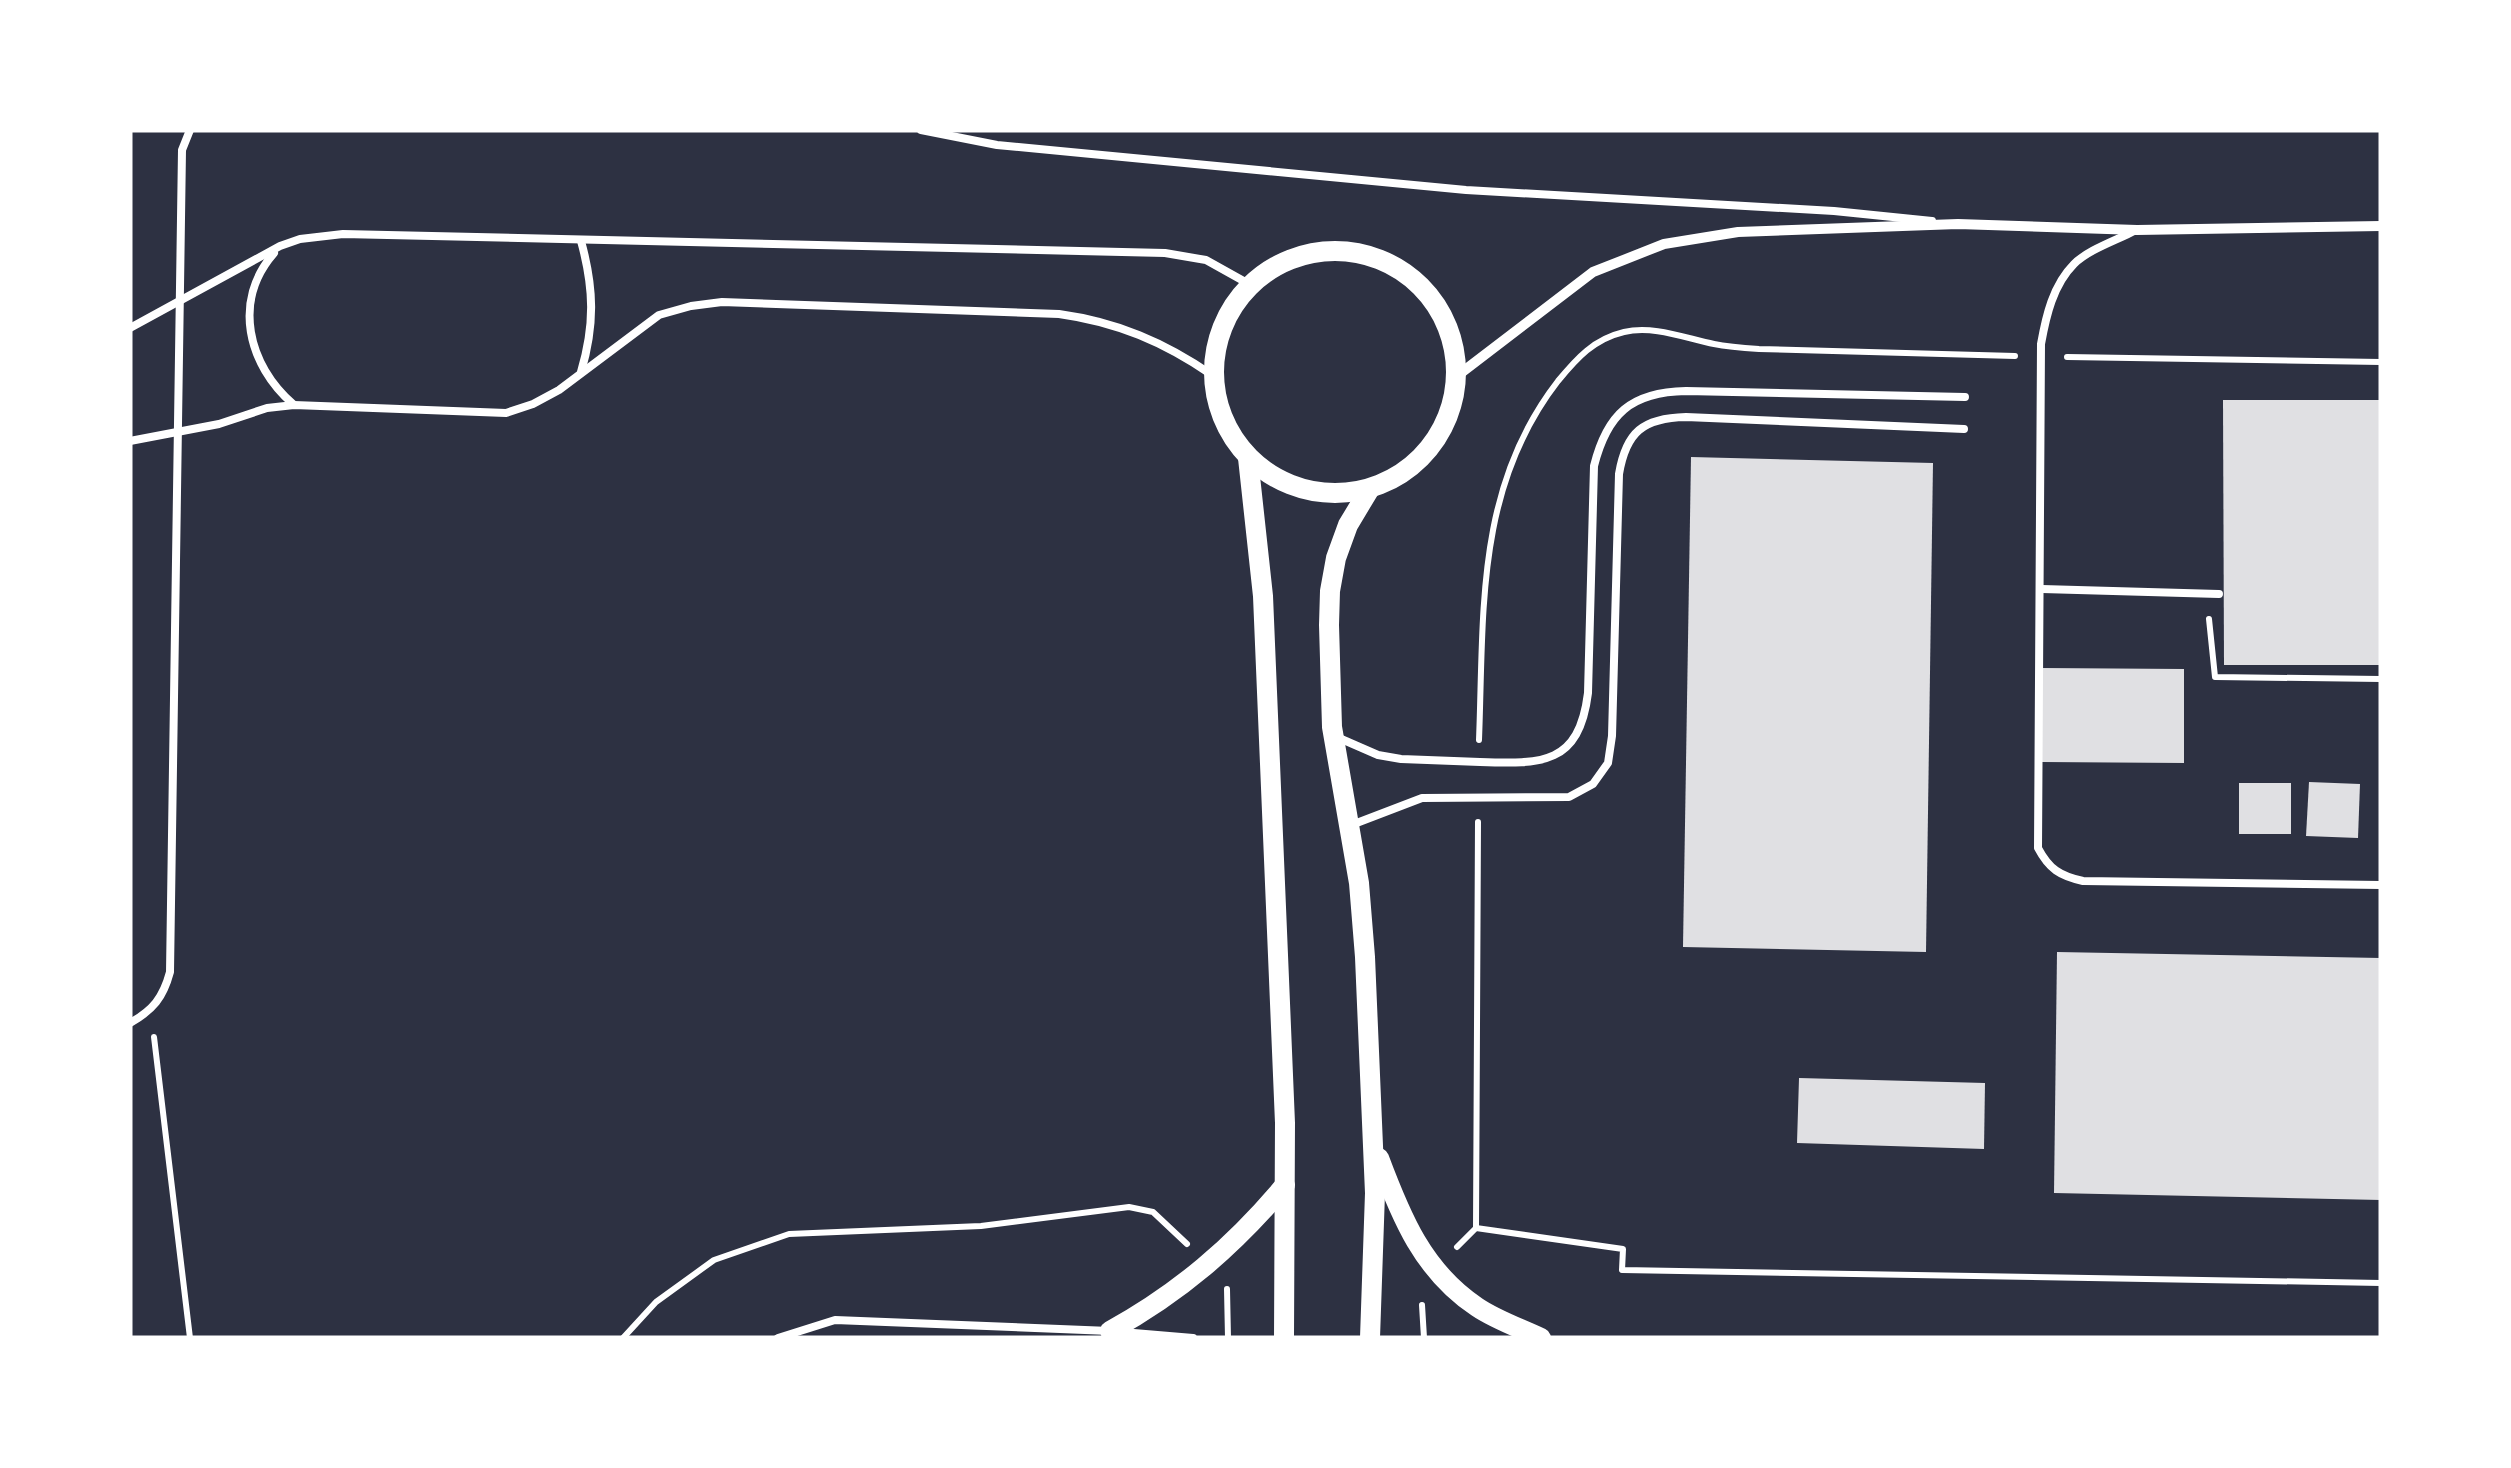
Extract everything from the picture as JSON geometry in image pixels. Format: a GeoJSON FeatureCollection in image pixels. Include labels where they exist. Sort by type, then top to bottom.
{"type":"FeatureCollection","features":[{"type":"Feature","properties":{"kind":"main road"},"geometry":{"type":"LineString","coordinates":[[1323,250],[1364,253],[1402,270],[1432,298],[1451,336],[1457,376],[1449,414],[1431,448],[1414,466],[1369,490],[1344,494],[1317,493],[1292,486],[1248,458],[1222,420],[1212,375],[1222,326],[1249,284],[1283,261],[1323,250]]}},
{"type":"Feature","properties":{"kind":"main road"},"geometry":{"type":"LineString","coordinates":[[1248,458],[1264,596],[1286,1123],[1284,1338]]}},
{"type":"Feature","properties":{"kind":"main road"},"geometry":{"type":"LineString","coordinates":[[1369,490],[1348,525],[1330,591],[1332,727],[1350,826],[1366,957],[1373,1142],[1374,1284],[1370,1338]]}},
{"type":"Feature","properties":{"kind":"main road"},"geometry":{"type":"LineString","coordinates":[[1373,1142],[1399,1212],[1435,1270],[1481,1310],[1541,1338]]}},
{"type":"Feature","properties":{"kind":"main road"},"geometry":{"type":"LineString","coordinates":[[1110,1331],[1145,1312],[1209,1265],[1285,1186]]}},
{"type":"Feature","properties":{"kind":"street"},"geometry":{"type":"LineString","coordinates":[[1457,376],[1593,272],[1664,244],[1738,232],[1958,224],[2137,230],[2381,226]]}},
{"type":"Feature","properties":{"kind":"lane"},"geometry":{"type":"LineString","coordinates":[[130,1023],[151,1011],[164,993],[170,972],[182,150],[190,130]]}},
{"type":"Feature","properties":{"kind":"lane"},"geometry":{"type":"LineString","coordinates":[[921,130],[997,145],[1446,188],[1834,211],[1958,224]]}},
{"type":"Feature","properties":{"kind":"lane"},"geometry":{"type":"LineString","coordinates":[[2137,230],[2075,263],[2046,314],[2040,356],[2038,848],[2048,866],[2064,876],[2083,880],[2381,885]]}},
{"type":"Feature","properties":{"kind":"lane"},"geometry":{"type":"LineString","coordinates":[[130,328],[280,246],[300,239],[343,234],[1165,253],[1206,260],[1249,284]]}},
{"type":"Feature","properties":{"kind":"lane"},"geometry":{"type":"LineString","coordinates":[[581,240],[594,307],[591,340],[581,372]]}},
{"type":"Feature","properties":{"kind":"lane"},"geometry":{"type":"LineString","coordinates":[[280,246],[256,284],[250,328],[253,350],[263,371],[276,390],[294,404]]}},
{"type":"Feature","properties":{"kind":"lane"},"geometry":{"type":"LineString","coordinates":[[130,441],[219,424],[267,408],[294,404],[506,413],[559,390],[659,315],[722,302],[1092,318],[1155,340],[1212,375]]}},
{"type":"Feature","properties":{"kind":"lane"},"geometry":{"type":"LineString","coordinates":[[1332,727],[1336,736],[1378,756],[1542,762],[1568,746],[1584,722],[1594,466],[1600,440],[1614,418],[1634,401],[1659,392],[1686,391],[1966,397]]}},
{"type":"Feature","properties":{"kind":"lane"},"geometry":{"type":"LineString","coordinates":[[1350,826],[1422,798],[1569,797],[1593,784],[1608,763],[1612,736],[1619,474],[1624,449],[1638,430],[1660,418],[1686,417],[1964,429]]}},
{"type":"Feature","properties":{"kind":"lane"},"geometry":{"type":"LineString","coordinates":[[2042,589],[2219,594]]}},
{"type":"Feature","properties":{"kind":"lane"},"geometry":{"type":"LineString","coordinates":[[778,1338],[835,1320],[1193,1338]]}},
{"type":"Feature","properties":{"kind":"path"},"geometry":{"type":"LineString","coordinates":[[1478,762],[1486,558],[1497,502],[1516,450],[1544,400],[1579,355],[1601,340],[1626,331],[1652,330],[1718,345],[1759,349],[2381,362]]}},
{"type":"Feature","properties":{"kind":"path"},"geometry":{"type":"LineString","coordinates":[[2206,594],[2216,676],[2381,679]]}},
{"type":"Feature","properties":{"kind":"path"},"geometry":{"type":"LineString","coordinates":[[1424,1338],[1420,1286],[1476,1228],[1478,796]]}},
{"type":"Feature","properties":{"kind":"path"},"geometry":{"type":"LineString","coordinates":[[151,1011],[190,1338]]}},
{"type":"Feature","properties":{"kind":"path"},"geometry":{"type":"LineString","coordinates":[[624,1338],[656,1302],[714,1260],[789,1234],[981,1226],[1130,1206],[1153,1212],[1227,1284],[1228,1338]]}},
{"type":"Feature","properties":{"kind":"path"},"geometry":{"type":"LineString","coordinates":[[1476,1228],[1623,1250],[1622,1270],[2381,1283]]}},
{"type":"Feature","properties":{"kind":"building"},"geometry":{"type":"Polygon","coordinates":[[[2223,400],[2381,400],[2381,665],[2224,665],[2223,400]]]}},
{"type":"Feature","properties":{"kind":"building"},"geometry":{"type":"Polygon","coordinates":[[[1691,457],[1933,463],[1926,952],[1683,947],[1691,457]]]}},
{"type":"Feature","properties":{"kind":"building"},"geometry":{"type":"Polygon","coordinates":[[[2042,668],[2184,669],[2184,763],[2042,762],[2042,668]]]}},
{"type":"Feature","properties":{"kind":"building"},"geometry":{"type":"Polygon","coordinates":[[[2309,782],[2360,784],[2358,838],[2306,836],[2309,782]]]}},
{"type":"Feature","properties":{"kind":"building"},"geometry":{"type":"Polygon","coordinates":[[[2239,783],[2291,783],[2291,834],[2239,834],[2239,783]]]}},
{"type":"Feature","properties":{"kind":"building"},"geometry":{"type":"Polygon","coordinates":[[[2057,952],[2381,958],[2381,1200],[2054,1193],[2057,952]]]}},
{"type":"Feature","properties":{"kind":"building"},"geometry":{"type":"Polygon","coordinates":[[[1799,1078],[1985,1083],[1984,1149],[1797,1143],[1799,1078]]]}}]}
